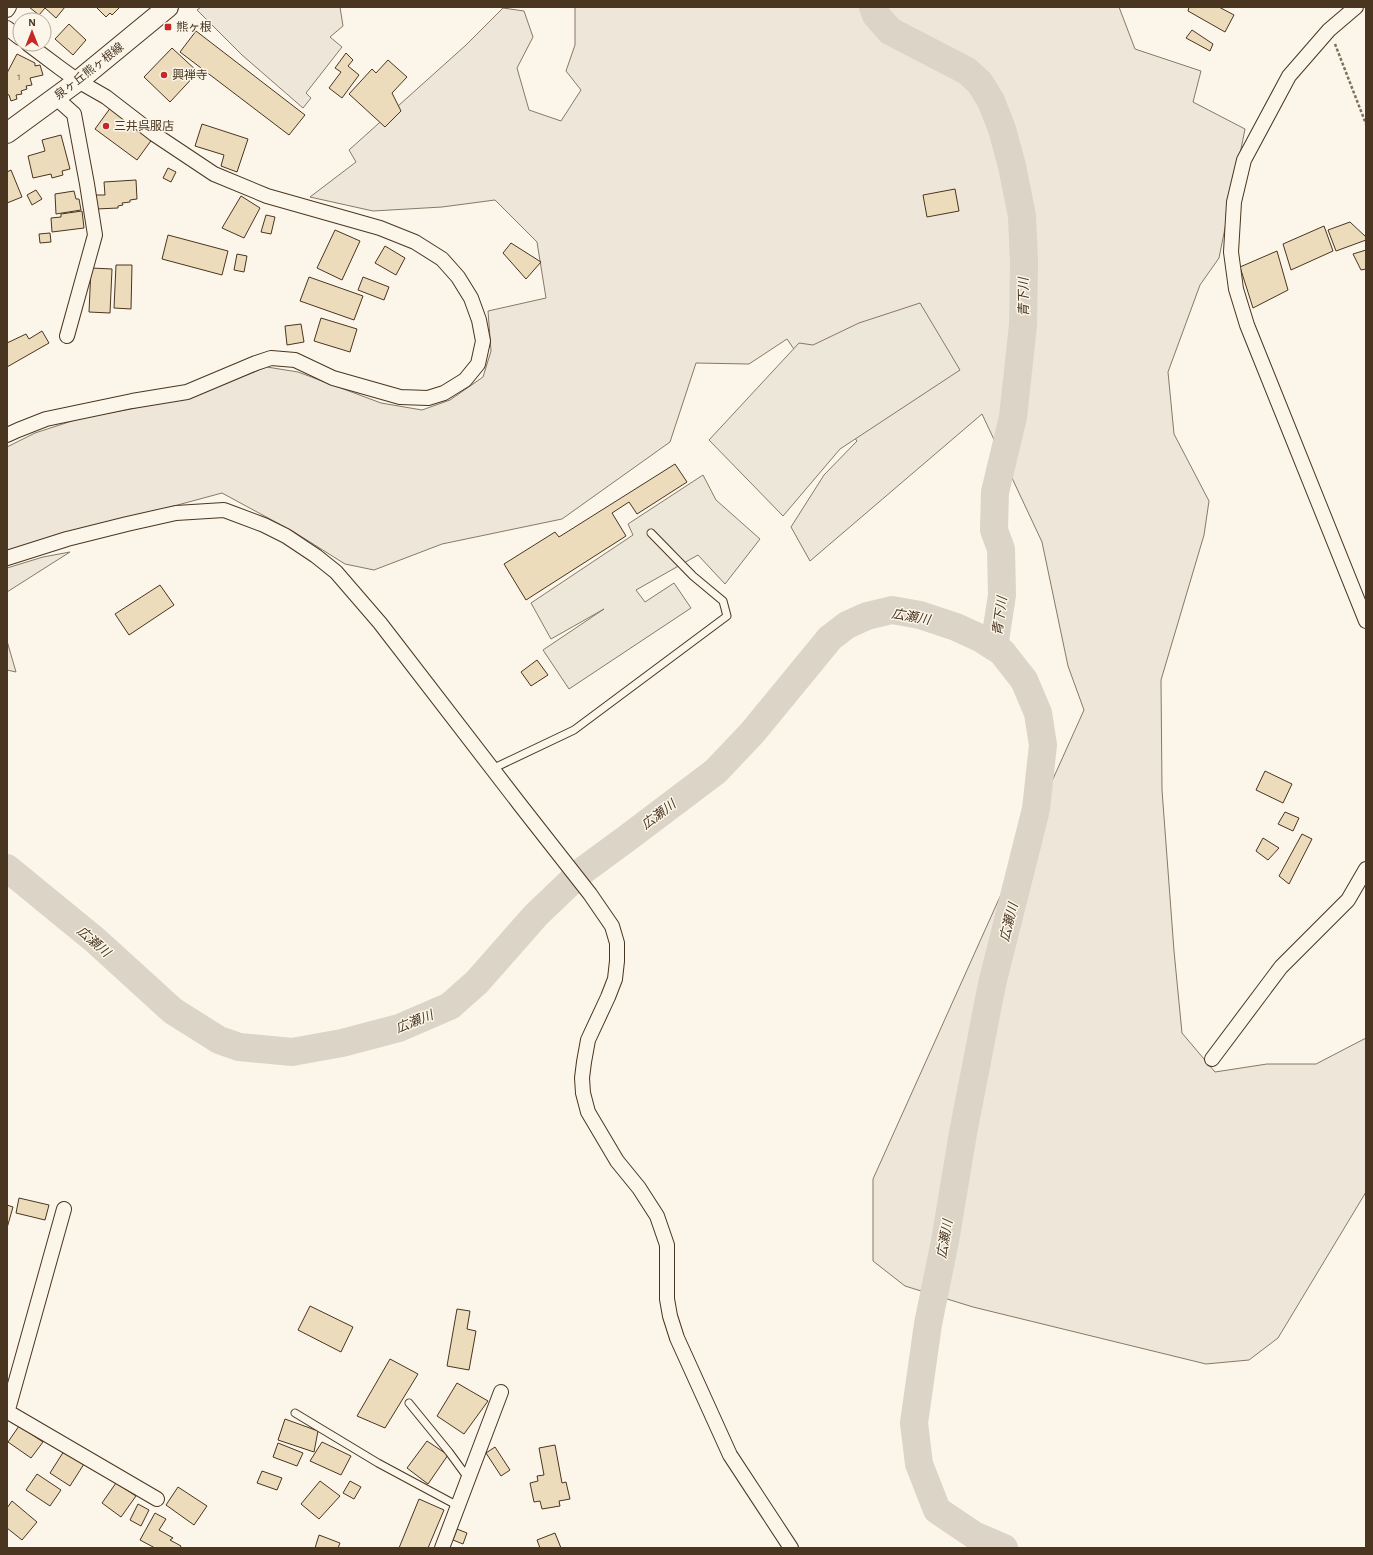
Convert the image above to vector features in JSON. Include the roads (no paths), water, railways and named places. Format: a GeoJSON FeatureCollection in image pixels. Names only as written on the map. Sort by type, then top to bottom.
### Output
{"type":"FeatureCollection","features":[{"type":"Feature","properties":{"kind":"main road","name":"泉ヶ丘熊ヶ根線"},"geometry":{"type":"LineString","coordinates":[[7,133],[78,81],[168,7]]}},
{"type":"Feature","properties":{"kind":"street"},"geometry":{"type":"LineString","coordinates":[[1356,7],[1329,30],[1289,76],[1244,160],[1234,202],[1231,252],[1236,289],[1248,325],[1366,621]]}},
{"type":"Feature","properties":{"kind":"street"},"geometry":{"type":"LineString","coordinates":[[7,435],[46,419],[132,401],[187,392],[242,368],[271,358],[295,360],[333,378],[400,397],[428,398],[444,393],[465,380],[478,364],[482,341],[479,320],[468,293],[458,277],[442,259],[416,242],[380,228],[267,196],[214,174],[154,134],[106,97],[78,81],[39,52]]}},
{"type":"Feature","properties":{"kind":"street"},"geometry":{"type":"LineString","coordinates":[[55,98],[74,114],[95,235],[68,336]]}},
{"type":"Feature","properties":{"kind":"street"},"geometry":{"type":"LineString","coordinates":[[7,558],[68,539],[176,513],[224,510],[264,525],[292,540],[316,556],[336,572],[380,623],[590,894],[612,926],[617,943],[618,961],[615,979],[588,1040],[582,1078],[583,1093],[588,1112],[617,1161],[639,1188],[657,1216],[667,1245],[667,1299],[670,1316],[677,1338],[730,1454],[791,1548]]}},
{"type":"Feature","properties":{"kind":"street"},"geometry":{"type":"LineString","coordinates":[[1212,1059],[1281,967],[1348,900],[1366,869]]}},
{"type":"Feature","properties":{"kind":"street"},"geometry":{"type":"LineString","coordinates":[[64,1209],[8,1412],[157,1499]]}},
{"type":"Feature","properties":{"kind":"street"},"geometry":{"type":"LineString","coordinates":[[442,1548],[501,1392]]}},
{"type":"Feature","properties":{"kind":"lane"},"geometry":{"type":"LineString","coordinates":[[492,769],[574,730],[727,616],[723,601],[693,576],[651,534]]}},
{"type":"Feature","properties":{"kind":"lane"},"geometry":{"type":"LineString","coordinates":[[409,1403],[468,1478]]}},
{"type":"Feature","properties":{"kind":"lane"},"geometry":{"type":"LineString","coordinates":[[295,1413],[378,1463],[458,1506]]}},
{"type":"Feature","properties":{"kind":"waterway","name":"青下川"},"geometry":{"type":"LineString","coordinates":[[873,7],[876,15],[890,31],[967,71],[980,83],[991,101],[1002,129],[1012,166],[1022,216],[1024,262],[1023,325],[1013,417],[995,492],[994,530],[1001,549],[1002,595],[994,647]]}},
{"type":"Feature","properties":{"kind":"waterway","name":"広瀬川"},"geometry":{"type":"LineString","coordinates":[[7,868],[95,940],[173,1011],[219,1040],[239,1047],[292,1052],[342,1043],[399,1028],[450,1006],[477,982],[536,915],[581,872],[716,771],[752,733],[830,638],[847,625],[867,616],[892,610],[920,615],[956,627],[980,638],[1002,652],[1024,680],[1038,713],[1043,745],[1036,809],[992,984],[963,1133],[945,1241],[928,1324],[914,1423],[919,1464],[937,1510],[974,1535],[1004,1548]]}},
{"type":"Feature","properties":{"kind":"place","name":"熊ヶ根"},"geometry":{"type":"Point","coordinates":[168,27]}},
{"type":"Feature","properties":{"kind":"place","name":"興禅寺"},"geometry":{"type":"Point","coordinates":[164,75]}},
{"type":"Feature","properties":{"kind":"place","name":"三井呉服店"},"geometry":{"type":"Point","coordinates":[106,126]}}]}
